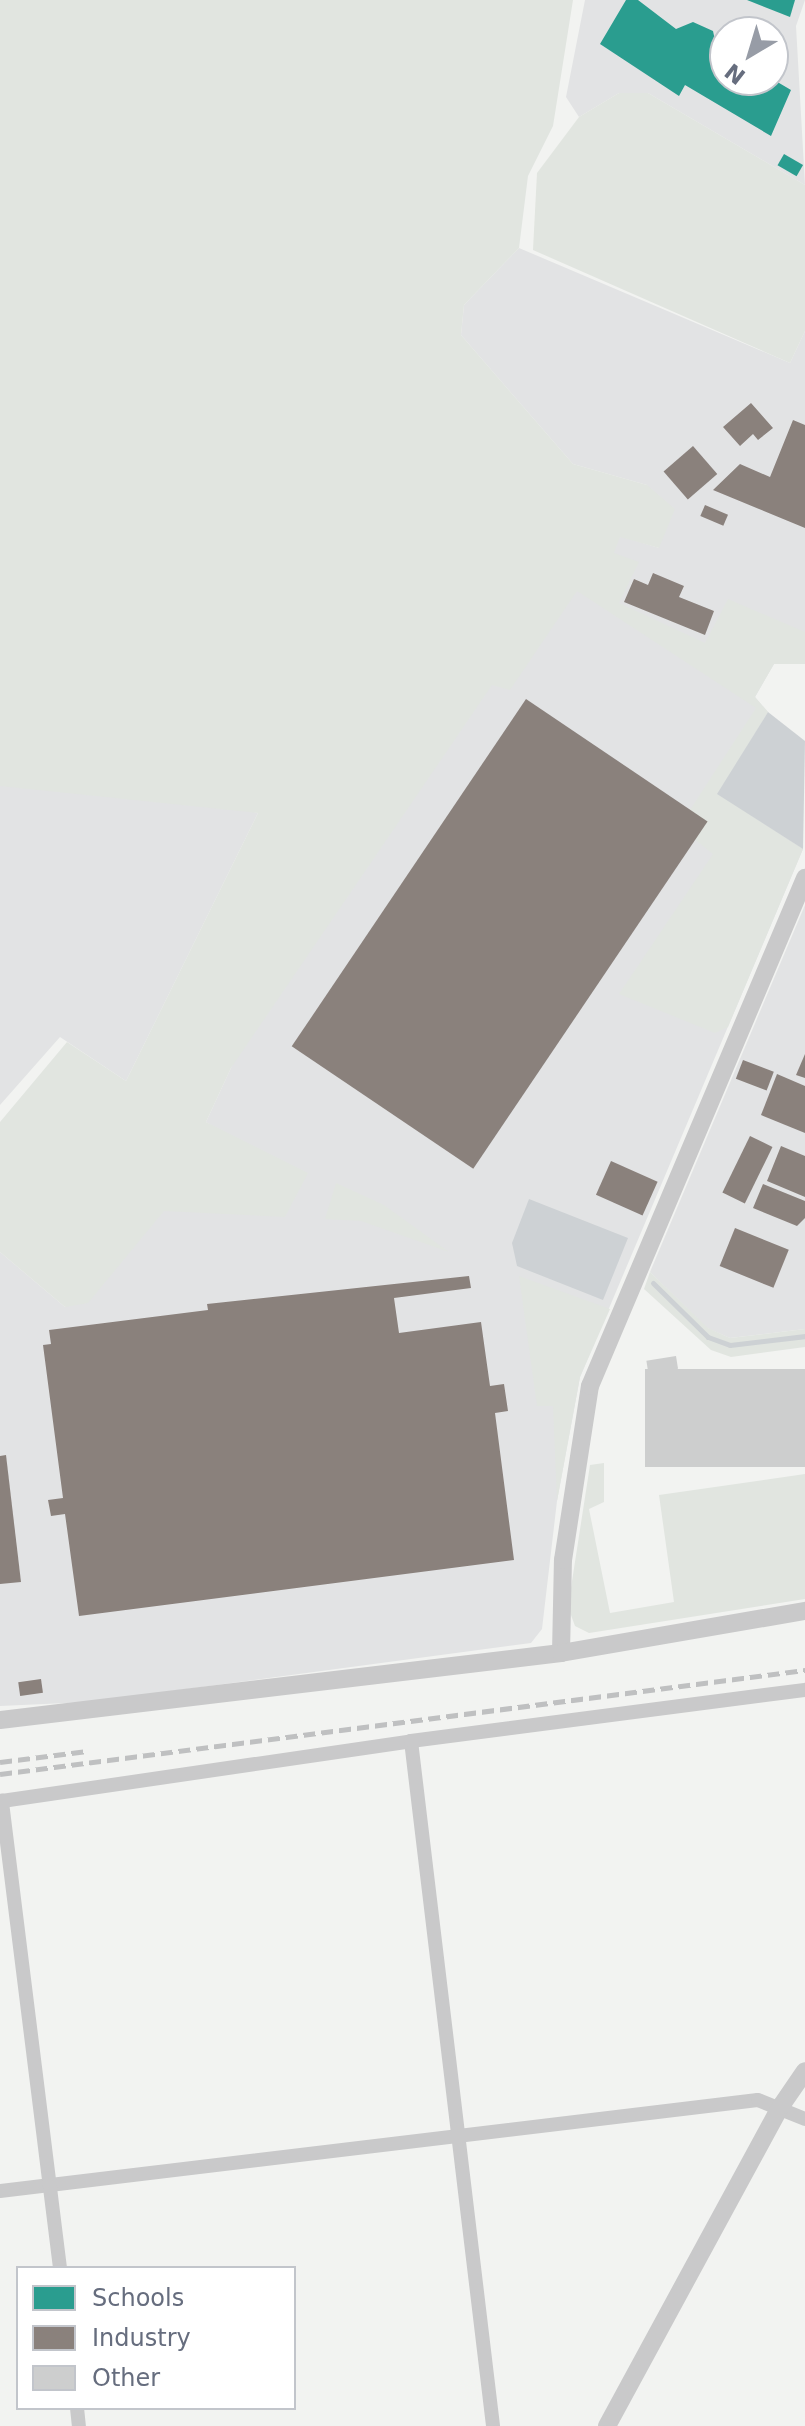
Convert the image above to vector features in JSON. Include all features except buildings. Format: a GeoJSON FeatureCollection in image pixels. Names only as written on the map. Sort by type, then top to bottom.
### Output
{"type":"FeatureCollection","features":[{"type":"Feature","properties":{"kind":"street"},"geometry":{"type":"LineString","coordinates":[[561,1653],[563,1560],[590,1386],[805,878]]}},
{"type":"Feature","properties":{"kind":"street"},"geometry":{"type":"LineString","coordinates":[[0,1720],[561,1653],[805,1611]]}},
{"type":"Feature","properties":{"kind":"street"},"geometry":{"type":"LineString","coordinates":[[60,2266],[2,1801],[411,1741],[805,1690]]}},
{"type":"Feature","properties":{"kind":"street"},"geometry":{"type":"LineString","coordinates":[[411,1741],[493,2426]]}},
{"type":"Feature","properties":{"kind":"street"},"geometry":{"type":"LineString","coordinates":[[607,2426],[781,2106],[805,2071]]}},
{"type":"Feature","properties":{"kind":"street"},"geometry":{"type":"LineString","coordinates":[[0,2191],[758,2100],[781,2106],[805,2119]]}},
{"type":"Feature","properties":{"kind":"shaded area"},"geometry":{"type":"Polygon","coordinates":[[[0,0],[573,0],[553,126],[528,176],[519,248],[464,305],[461,335],[573,464],[647,485],[675,509],[659,548],[620,537],[614,553],[639,562],[619,603],[705,643],[728,599],[805,632],[805,664],[774,664],[755,697],[768,712],[718,794],[803,849],[728,1027],[715,1033],[619,994],[713,854],[679,827],[756,708],[577,591],[510,690],[492,685],[231,1068],[206,1122],[308,1173],[285,1217],[164,1211],[88,1303],[65,1307],[0,1252],[0,1122],[67,1042],[126,1081],[258,813],[0,786],[0,0]]]}},
{"type":"Feature","properties":{"kind":"shaded area"},"geometry":{"type":"Polygon","coordinates":[[[585,0],[805,0],[796,26],[805,185],[648,93],[619,93],[579,117],[566,97],[585,0]]]}},
{"type":"Feature","properties":{"kind":"shaded area"},"geometry":{"type":"Polygon","coordinates":[[[619,93],[648,93],[805,185],[805,331],[790,363],[533,250],[537,173],[579,117],[619,93]]]}},
{"type":"Feature","properties":{"kind":"shaded area"},"geometry":{"type":"Polygon","coordinates":[[[519,248],[790,363],[805,331],[805,664],[774,664],[755,697],[768,712],[718,794],[803,849],[580,1377],[557,1501],[542,1629],[531,1643],[89,1702],[0,1706],[0,1252],[65,1307],[163,1211],[228,1136],[206,1122],[353,804],[597,529],[659,548],[647,485],[573,464],[461,335],[464,305],[519,248]]]}},
{"type":"Feature","properties":{"kind":"shaded area"},"geometry":{"type":"Polygon","coordinates":[[[768,712],[805,741],[803,849],[717,794],[768,712]]]}},
{"type":"Feature","properties":{"kind":"shaded area"},"geometry":{"type":"Polygon","coordinates":[[[0,752],[258,813],[126,1081],[60,1037],[0,1105],[0,752]]]}},
{"type":"Feature","properties":{"kind":"shaded area"},"geometry":{"type":"Polygon","coordinates":[[[805,905],[805,1329],[730,1338],[707,1328],[650,1272],[805,905]]]}},
{"type":"Feature","properties":{"kind":"shaded area"},"geometry":{"type":"Polygon","coordinates":[[[336,1183],[384,1205],[449,1252],[361,1221],[325,1219],[336,1183]]]}},
{"type":"Feature","properties":{"kind":"shaded area"},"geometry":{"type":"Polygon","coordinates":[[[529,1199],[628,1238],[603,1300],[517,1266],[512,1243],[529,1199]]]}},
{"type":"Feature","properties":{"kind":"shaded area"},"geometry":{"type":"Polygon","coordinates":[[[650,1272],[708,1328],[730,1338],[805,1329],[805,1347],[731,1357],[711,1350],[644,1289],[650,1272]]]}},
{"type":"Feature","properties":{"kind":"shaded area"},"geometry":{"type":"Polygon","coordinates":[[[519,1276],[610,1309],[580,1377],[557,1501],[553,1406],[537,1406],[519,1276]]]}},
{"type":"Feature","properties":{"kind":"shaded area"},"geometry":{"type":"Polygon","coordinates":[[[604,1463],[604,1502],[589,1509],[610,1613],[674,1602],[659,1495],[805,1474],[805,1599],[589,1633],[575,1626],[568,1607],[590,1465],[604,1463]]]}},
{"type":"Feature","properties":{"kind":"waterway"},"geometry":{"type":"LineString","coordinates":[[653,1283],[708,1337],[730,1345],[805,1336]]}},
{"type":"Feature","properties":{"kind":"railway"},"geometry":{"type":"LineString","coordinates":[[0,1774],[805,1670]]}},
{"type":"Feature","properties":{"kind":"railway"},"geometry":{"type":"LineString","coordinates":[[0,1762],[87,1751]]}}]}
